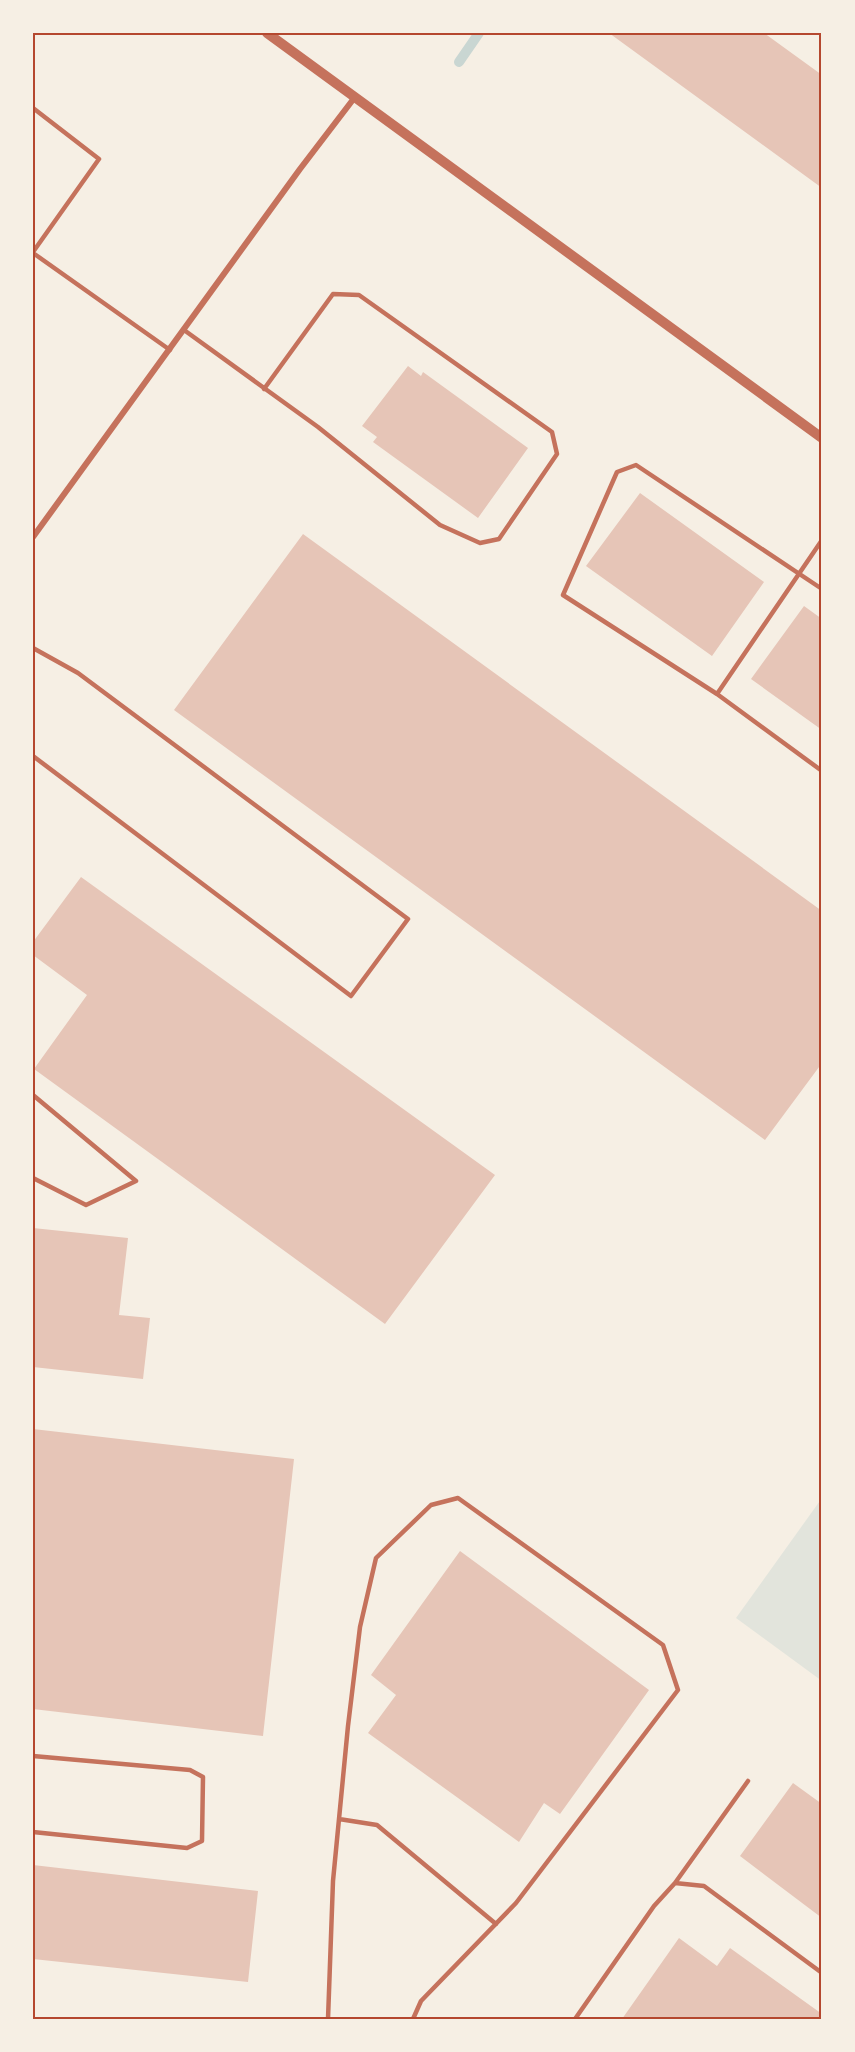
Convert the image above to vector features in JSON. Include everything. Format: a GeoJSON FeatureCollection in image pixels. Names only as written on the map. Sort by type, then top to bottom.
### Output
{"type":"FeatureCollection","features":[{"type":"Feature","properties":{"kind":"street"},"geometry":{"type":"LineString","coordinates":[[267,33],[822,438]]}},
{"type":"Feature","properties":{"kind":"street"},"geometry":{"type":"LineString","coordinates":[[33,537],[300,169],[355,98]]}},
{"type":"Feature","properties":{"kind":"lane"},"geometry":{"type":"LineString","coordinates":[[33,108],[99,159],[33,253],[170,350]]}},
{"type":"Feature","properties":{"kind":"lane"},"geometry":{"type":"LineString","coordinates":[[184,330],[264,389],[318,427],[440,525],[480,543],[499,539],[557,454],[552,432],[359,295],[333,294],[264,389]]}},
{"type":"Feature","properties":{"kind":"lane"},"geometry":{"type":"LineString","coordinates":[[822,589],[636,465],[617,472],[563,595],[717,694],[822,771]]}},
{"type":"Feature","properties":{"kind":"lane"},"geometry":{"type":"LineString","coordinates":[[717,694],[822,540]]}},
{"type":"Feature","properties":{"kind":"lane"},"geometry":{"type":"LineString","coordinates":[[33,648],[78,673],[408,919],[351,996],[33,756]]}},
{"type":"Feature","properties":{"kind":"lane"},"geometry":{"type":"LineString","coordinates":[[33,1095],[136,1181],[86,1205],[33,1178]]}},
{"type":"Feature","properties":{"kind":"lane"},"geometry":{"type":"LineString","coordinates":[[328,2019],[333,1881],[339,1819],[360,1627],[376,1558],[431,1505],[458,1498],[663,1645],[678,1690],[516,1903],[421,2001],[413,2019]]}},
{"type":"Feature","properties":{"kind":"lane"},"geometry":{"type":"LineString","coordinates":[[33,1756],[190,1770],[203,1777],[202,1841],[187,1848],[33,1832]]}},
{"type":"Feature","properties":{"kind":"lane"},"geometry":{"type":"LineString","coordinates":[[575,2019],[654,1906],[675,1883],[748,1781]]}},
{"type":"Feature","properties":{"kind":"lane"},"geometry":{"type":"LineString","coordinates":[[339,1819],[377,1825],[496,1924]]}},
{"type":"Feature","properties":{"kind":"lane"},"geometry":{"type":"LineString","coordinates":[[675,1883],[704,1886],[822,1973]]}},
{"type":"Feature","properties":{"kind":"shaded area"},"geometry":{"type":"Polygon","coordinates":[[[822,1498],[822,1681],[736,1618],[822,1498]]]}},
{"type":"Feature","properties":{"kind":"building"},"geometry":{"type":"Polygon","coordinates":[[[609,33],[764,33],[822,75],[822,188],[609,33]]]}},
{"type":"Feature","properties":{"kind":"building"},"geometry":{"type":"Polygon","coordinates":[[[408,366],[421,376],[423,372],[528,448],[478,518],[373,442],[377,437],[362,426],[408,366]]]}},
{"type":"Feature","properties":{"kind":"building"},"geometry":{"type":"Polygon","coordinates":[[[640,493],[764,582],[712,656],[586,566],[640,493]]]}},
{"type":"Feature","properties":{"kind":"building"},"geometry":{"type":"Polygon","coordinates":[[[303,534],[822,911],[822,1063],[765,1140],[174,710],[303,534]]]}},
{"type":"Feature","properties":{"kind":"building"},"geometry":{"type":"Polygon","coordinates":[[[804,606],[822,619],[822,730],[751,679],[804,606]]]}},
{"type":"Feature","properties":{"kind":"building"},"geometry":{"type":"Polygon","coordinates":[[[81,877],[495,1175],[385,1324],[34,1069],[87,995],[33,955],[33,942],[81,877]]]}},
{"type":"Feature","properties":{"kind":"building"},"geometry":{"type":"Polygon","coordinates":[[[33,1228],[128,1238],[119,1315],[150,1318],[143,1379],[33,1367],[33,1228]]]}},
{"type":"Feature","properties":{"kind":"building"},"geometry":{"type":"Polygon","coordinates":[[[33,1429],[294,1459],[263,1736],[33,1709],[33,1429]]]}},
{"type":"Feature","properties":{"kind":"building"},"geometry":{"type":"Polygon","coordinates":[[[460,1551],[649,1690],[560,1814],[544,1803],[519,1842],[368,1733],[396,1695],[371,1675],[460,1551]]]}},
{"type":"Feature","properties":{"kind":"building"},"geometry":{"type":"Polygon","coordinates":[[[793,1783],[822,1804],[822,1918],[740,1856],[793,1783]]]}},
{"type":"Feature","properties":{"kind":"building"},"geometry":{"type":"Polygon","coordinates":[[[33,1865],[258,1891],[248,1982],[33,1959],[33,1865]]]}},
{"type":"Feature","properties":{"kind":"building"},"geometry":{"type":"Polygon","coordinates":[[[679,1938],[717,1966],[730,1948],[822,2014],[822,2019],[622,2019],[679,1938]]]}},
{"type":"Feature","properties":{"kind":"waterway"},"geometry":{"type":"LineString","coordinates":[[459,62],[479,33]]}}]}
